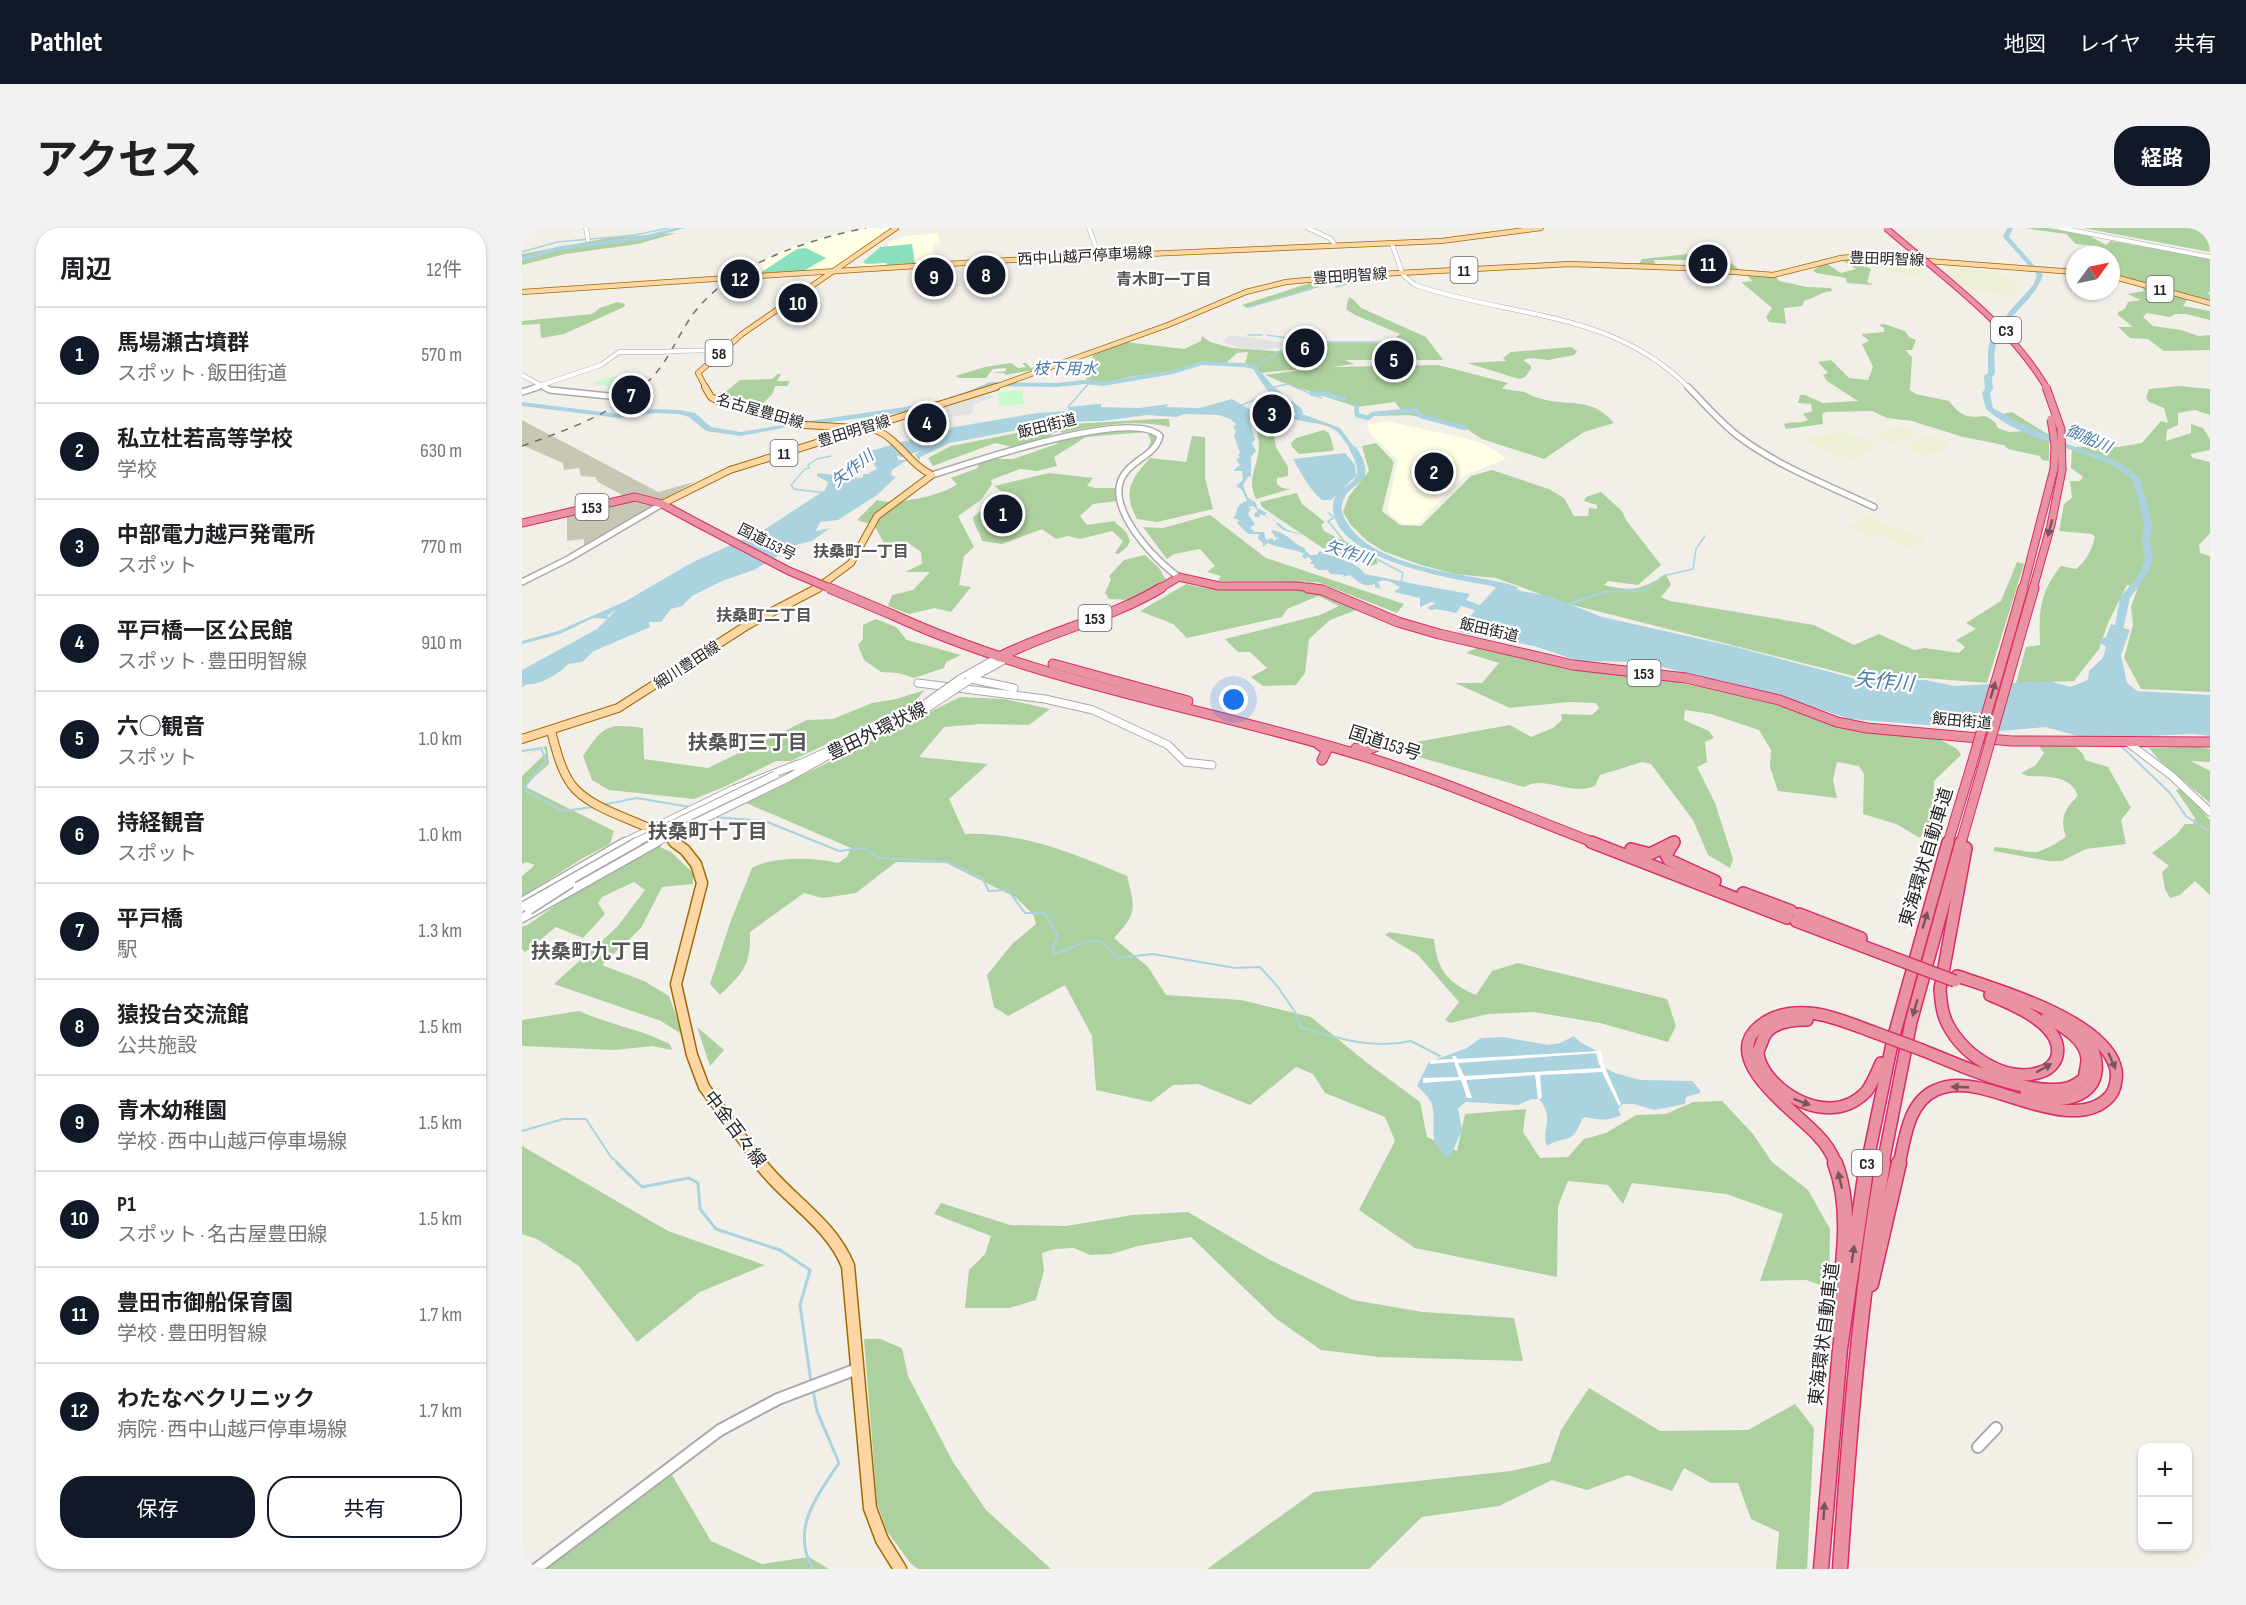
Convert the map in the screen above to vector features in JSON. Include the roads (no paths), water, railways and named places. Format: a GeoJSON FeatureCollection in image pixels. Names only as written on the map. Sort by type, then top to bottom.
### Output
{"type":"FeatureCollection","features":[{"type":"Feature","properties":{"kind":"highway","name":"東海環状自動車道"},"geometry":{"type":"LineString","coordinates":[[1840,1569],[1849,1433],[1865,1275],[1889,1124],[1912,1015],[1974,795],[1976,768],[2011,630],[2058,470],[2049,412],[2034,376],[2018,351],[1989,319],[1881,228]]}},
{"type":"Feature","properties":{"kind":"highway","name":"東海環状自動車道"},"geometry":{"type":"LineString","coordinates":[[1821,1569],[1831,1427],[1847,1291],[1867,1162],[1890,1052],[1916,951],[2021,633],[2052,525],[2062,438],[2057,413],[2044,382],[2028,355],[1993,318],[1886,228]]}},
{"type":"Feature","properties":{"kind":"highway","name":"153"},"geometry":{"type":"LineString","coordinates":[[522,523],[628,498],[643,498],[662,504]]}},
{"type":"Feature","properties":{"kind":"highway","name":"国道153号"},"geometry":{"type":"LineString","coordinates":[[662,504],[789,571],[934,634],[1366,757],[1793,916]]}},
{"type":"Feature","properties":{"kind":"highway","name":"153"},"geometry":{"type":"LineString","coordinates":[[1007,656],[1132,607],[1181,578]]}},
{"type":"Feature","properties":{"kind":"highway","name":"飯田街道"},"geometry":{"type":"LineString","coordinates":[[1181,578],[1219,586],[1297,586],[1322,590],[1398,622],[1439,634],[1574,665],[1686,678],[1779,700],[1837,722],[1867,728],[2012,741],[2210,742]]}},
{"type":"Feature","properties":{"kind":"highway","name":"国道153号"},"geometry":{"type":"LineString","coordinates":[[1007,656],[1155,691],[1336,744],[1427,774],[1736,890]]}},
{"type":"Feature","properties":{"kind":"highway"},"geometry":{"type":"LineString","coordinates":[[1288,735],[1323,746],[1327,752],[1322,760],[1339,752],[1366,757]]}},
{"type":"Feature","properties":{"kind":"highway","name":"153"},"geometry":{"type":"LineString","coordinates":[[1336,744],[1366,751],[1377,746]]}},
{"type":"Feature","properties":{"kind":"highway"},"geometry":{"type":"LineString","coordinates":[[1956,978],[2023,1010],[2046,1028],[2057,1048],[2057,1055],[2051,1066],[2040,1072],[2023,1074],[1993,1066],[1975,1056],[1959,1043],[1948,1028],[1941,1012],[1940,989],[1974,795]]}},
{"type":"Feature","properties":{"kind":"highway","name":"153"},"geometry":{"type":"LineString","coordinates":[[1568,828],[1644,854],[1655,852],[1674,842],[1666,855],[1672,863],[1736,890]]}},
{"type":"Feature","properties":{"kind":"highway"},"geometry":{"type":"LineString","coordinates":[[1736,890],[1793,916],[2053,1012],[2083,1029],[2105,1048],[2117,1072],[2112,1094],[2100,1104],[2074,1111],[2040,1106],[1966,1086],[1939,1088],[1920,1101],[1907,1129],[1878,1249],[1849,1433]]}},
{"type":"Feature","properties":{"kind":"highway"},"geometry":{"type":"LineString","coordinates":[[1875,1036],[1828,1023],[1797,1020],[1780,1024],[1768,1031],[1760,1043],[1759,1056],[1763,1071],[1774,1085],[1787,1096],[1805,1104],[1838,1107],[1863,1096],[1877,1075],[1909,967],[1916,951]]}},
{"type":"Feature","properties":{"kind":"highway"},"geometry":{"type":"LineString","coordinates":[[1921,1053],[2028,1088],[2058,1090],[2073,1086],[2083,1079],[2087,1068],[2086,1055],[2072,1034],[2048,1017],[1976,989]]}},
{"type":"Feature","properties":{"kind":"highway"},"geometry":{"type":"LineString","coordinates":[[1831,1427],[1844,1209],[1841,1181],[1831,1153],[1818,1135],[1769,1092],[1757,1076],[1750,1061],[1749,1047],[1754,1034],[1763,1024],[1776,1016],[1792,1013],[1830,1017],[2029,1095],[2052,1098],[2072,1097],[2091,1086],[2097,1074],[2097,1060],[2087,1038],[2071,1023],[2053,1012]]}},
{"type":"Feature","properties":{"kind":"main road","name":"名古屋豊田線"},"geometry":{"type":"LineString","coordinates":[[867,427],[805,425],[715,400],[706,392],[698,373],[723,350],[896,228]]}},
{"type":"Feature","properties":{"kind":"main road","name":"西中山越戸停車場線"},"geometry":{"type":"LineString","coordinates":[[522,292],[996,261],[1392,244],[1451,240],[1541,228]]}},
{"type":"Feature","properties":{"kind":"main road","name":"豊田明智線"},"geometry":{"type":"LineString","coordinates":[[662,504],[723,473],[995,387],[1168,325],[1254,289],[1306,279],[1570,264],[1773,275],[1841,258],[1862,256],[2066,271]]}},
{"type":"Feature","properties":{"kind":"main road","name":"11"},"geometry":{"type":"LineString","coordinates":[[2120,278],[2178,296],[2210,303]]}},
{"type":"Feature","properties":{"kind":"main road"},"geometry":{"type":"LineString","coordinates":[[867,427],[882,431],[923,470],[932,475]]}},
{"type":"Feature","properties":{"kind":"main road","name":"細川豊田線"},"geometry":{"type":"LineString","coordinates":[[522,739],[618,708],[749,624],[827,583],[857,556],[877,516],[932,475]]}},
{"type":"Feature","properties":{"kind":"main road","name":"中金百々線"},"geometry":{"type":"LineString","coordinates":[[551,731],[566,775],[577,791],[667,837],[693,859],[701,872],[702,883],[678,969],[676,984],[692,1055],[704,1087],[764,1168],[841,1248],[848,1266],[870,1508],[879,1535],[890,1557],[900,1569]]}},
{"type":"Feature","properties":{"kind":"street"},"geometry":{"type":"LineString","coordinates":[[586,228],[588,238]]}},
{"type":"Feature","properties":{"kind":"street"},"geometry":{"type":"LineString","coordinates":[[1089,228],[1099,256]]}},
{"type":"Feature","properties":{"kind":"street"},"geometry":{"type":"LineString","coordinates":[[1308,228],[1331,239],[1335,245]]}},
{"type":"Feature","properties":{"kind":"street"},"geometry":{"type":"LineString","coordinates":[[2060,228],[2210,256]]}},
{"type":"Feature","properties":{"kind":"street"},"geometry":{"type":"LineString","coordinates":[[2070,228],[2210,256]]}},
{"type":"Feature","properties":{"kind":"street"},"geometry":{"type":"LineString","coordinates":[[1392,244],[1402,273],[1410,282],[1421,287],[1582,326],[1645,351],[1662,363],[1719,419],[1750,444],[1790,468],[1874,507]]}},
{"type":"Feature","properties":{"kind":"street"},"geometry":{"type":"LineString","coordinates":[[522,392],[601,364],[619,352],[723,350]]}},
{"type":"Feature","properties":{"kind":"street"},"geometry":{"type":"LineString","coordinates":[[522,375],[550,390],[609,396]]}},
{"type":"Feature","properties":{"kind":"street","name":"飯田街道"},"geometry":{"type":"LineString","coordinates":[[932,475],[1074,433],[1142,428],[1154,430],[1160,436],[1158,444],[1123,475],[1119,490],[1121,502],[1128,520],[1158,562],[1181,578]]}},
{"type":"Feature","properties":{"kind":"street"},"geometry":{"type":"LineString","coordinates":[[522,582],[568,559],[662,504]]}},
{"type":"Feature","properties":{"kind":"street","name":"豊田外環状線"},"geometry":{"type":"LineString","coordinates":[[524,912],[584,875],[634,848],[776,777],[836,751],[925,707],[1007,656]]}},
{"type":"Feature","properties":{"kind":"street","name":"豊田外環状線"},"geometry":{"type":"LineString","coordinates":[[966,680],[1007,656]]}},
{"type":"Feature","properties":{"kind":"street"},"geometry":{"type":"LineString","coordinates":[[966,680],[1014,688],[1012,694]]}},
{"type":"Feature","properties":{"kind":"street"},"geometry":{"type":"LineString","coordinates":[[918,682],[1012,694],[1093,710],[1168,745],[1185,762],[1212,765]]}},
{"type":"Feature","properties":{"kind":"street","name":"豊田外環状線"},"geometry":{"type":"LineString","coordinates":[[776,777],[798,764],[925,707]]}},
{"type":"Feature","properties":{"kind":"street"},"geometry":{"type":"LineString","coordinates":[[2125,742],[2172,776],[2210,813]]}},
{"type":"Feature","properties":{"kind":"street"},"geometry":{"type":"LineString","coordinates":[[524,912],[667,837],[788,778],[836,751]]}},
{"type":"Feature","properties":{"kind":"street"},"geometry":{"type":"LineString","coordinates":[[522,902],[578,867],[651,828],[767,774],[798,764]]}},
{"type":"Feature","properties":{"kind":"street"},"geometry":{"type":"LineString","coordinates":[[536,1569],[720,1430],[778,1398],[856,1369]]}},
{"type":"Feature","properties":{"kind":"street"},"geometry":{"type":"LineString","coordinates":[[1978,1447],[1996,1428]]}},
{"type":"Feature","properties":{"kind":"water"},"geometry":{"type":"Polygon","coordinates":[[[1232,399],[1249,409],[1267,411],[1265,416],[1249,420],[1255,440],[1252,443],[1256,451],[1251,457],[1251,476],[1243,485],[1248,498],[1256,503],[1257,508],[1267,513],[1266,517],[1260,514],[1260,517],[1255,517],[1254,514],[1258,511],[1253,506],[1248,507],[1251,509],[1248,514],[1255,524],[1250,528],[1255,532],[1264,532],[1266,540],[1273,538],[1273,541],[1279,538],[1275,537],[1271,530],[1277,531],[1305,548],[1310,555],[1317,555],[1320,551],[1356,566],[1365,574],[1470,594],[1466,600],[1480,605],[1500,583],[1521,591],[1549,596],[1602,617],[1736,647],[1864,681],[1925,680],[1955,686],[2049,681],[2070,687],[2088,680],[2089,671],[2103,658],[2106,647],[2098,641],[2106,637],[2111,624],[2130,630],[2121,655],[2127,683],[2137,691],[2210,695],[2210,736],[2192,734],[2088,739],[2046,727],[2002,731],[1850,719],[1786,698],[1642,662],[1579,661],[1534,646],[1459,632],[1475,610],[1461,606],[1456,613],[1431,610],[1427,608],[1436,603],[1431,602],[1420,607],[1420,598],[1394,592],[1400,587],[1389,582],[1378,582],[1381,589],[1375,587],[1375,584],[1361,584],[1350,575],[1343,577],[1344,575],[1331,574],[1327,570],[1318,570],[1314,564],[1309,564],[1312,561],[1309,557],[1304,559],[1302,555],[1305,554],[1268,543],[1263,547],[1263,543],[1258,539],[1259,534],[1248,534],[1237,523],[1239,520],[1233,518],[1238,506],[1247,501],[1242,490],[1236,486],[1243,480],[1242,471],[1233,471],[1240,465],[1236,459],[1241,457],[1238,456],[1240,453],[1234,436],[1236,432],[1233,427],[1236,424],[1219,415],[1185,414],[1176,417],[1147,415],[1102,421],[1059,422],[950,443],[920,457],[920,461],[915,455],[920,451],[901,457],[897,455],[898,460],[907,460],[892,470],[891,475],[896,477],[877,495],[838,520],[820,522],[816,531],[830,528],[812,541],[796,545],[754,570],[722,581],[692,596],[682,606],[671,609],[661,622],[649,622],[650,627],[594,651],[582,662],[568,664],[550,678],[522,687],[522,670],[597,629],[607,619],[593,618],[560,634],[522,644],[522,641],[558,631],[626,601],[691,563],[764,530],[825,490],[828,482],[817,476],[817,473],[862,478],[864,474],[877,469],[872,462],[875,460],[874,457],[867,457],[867,452],[905,441],[911,442],[908,440],[940,433],[951,429],[949,428],[1037,413],[1068,411],[1069,407],[1101,404],[1101,407],[1139,408],[1169,404],[1166,407],[1200,408],[1232,399]]]}},
{"type":"Feature","properties":{"kind":"water"},"geometry":{"type":"Polygon","coordinates":[[[1305,415],[1340,428],[1364,460],[1358,461],[1335,430],[1290,417],[1305,415]]]}},
{"type":"Feature","properties":{"kind":"water"},"geometry":{"type":"Polygon","coordinates":[[[1345,453],[1355,465],[1356,476],[1331,500],[1322,500],[1317,496],[1293,459],[1345,453]]]}},
{"type":"Feature","properties":{"kind":"water"},"geometry":{"type":"Polygon","coordinates":[[[1278,522],[1288,530],[1302,535],[1283,530],[1276,524],[1278,522]]]}},
{"type":"Feature","properties":{"kind":"water"},"geometry":{"type":"Polygon","coordinates":[[[1574,1036],[1595,1050],[1599,1065],[1615,1073],[1640,1080],[1692,1081],[1700,1093],[1686,1097],[1685,1104],[1654,1110],[1634,1104],[1623,1104],[1618,1109],[1621,1115],[1617,1117],[1594,1119],[1585,1117],[1571,1137],[1547,1146],[1545,1140],[1546,1112],[1539,1099],[1531,1099],[1518,1105],[1466,1102],[1458,1108],[1462,1130],[1451,1155],[1448,1157],[1440,1151],[1434,1138],[1433,1107],[1426,1094],[1417,1086],[1429,1062],[1467,1048],[1481,1038],[1503,1037],[1549,1045],[1560,1043],[1574,1036]]]}},
{"type":"Feature","properties":{"kind":"waterway"},"geometry":{"type":"LineString","coordinates":[[522,252],[557,242],[635,235],[669,228]]}},
{"type":"Feature","properties":{"kind":"waterway","name":"枝下用水"},"geometry":{"type":"LineString","coordinates":[[522,259],[560,248],[643,238],[682,228]]}},
{"type":"Feature","properties":{"kind":"waterway","name":"御船川"},"geometry":{"type":"LineString","coordinates":[[2010,228],[2006,237],[2040,275],[2037,284],[2011,314],[1995,338],[1991,349],[1989,389],[1986,393],[1990,409],[2011,422],[2061,445],[2113,463],[2136,478],[2148,521],[2146,542],[2149,558],[2144,573],[2125,598],[2117,641]]}},
{"type":"Feature","properties":{"kind":"waterway"},"geometry":{"type":"LineString","coordinates":[[1406,275],[1421,274]]}},
{"type":"Feature","properties":{"kind":"waterway"},"geometry":{"type":"LineString","coordinates":[[1336,287],[1368,278]]}},
{"type":"Feature","properties":{"kind":"waterway"},"geometry":{"type":"LineString","coordinates":[[1249,307],[1311,289]]}},
{"type":"Feature","properties":{"kind":"waterway"},"geometry":{"type":"LineString","coordinates":[[1248,335],[1262,335]]}},
{"type":"Feature","properties":{"kind":"waterway"},"geometry":{"type":"LineString","coordinates":[[1250,366],[1259,364],[1287,347],[1287,338],[1267,335]]}},
{"type":"Feature","properties":{"kind":"waterway"},"geometry":{"type":"LineString","coordinates":[[1293,342],[1396,342]]}},
{"type":"Feature","properties":{"kind":"waterway","name":"枝下用水"},"geometry":{"type":"LineString","coordinates":[[956,398],[990,384],[1057,385],[1085,382],[1103,384],[1173,372],[1202,363],[1243,365],[1255,368],[1270,388],[1299,411],[1300,417]]}},
{"type":"Feature","properties":{"kind":"waterway","name":"枝下用水"},"geometry":{"type":"LineString","coordinates":[[1070,408],[1068,407],[1091,381],[1092,378],[1086,375],[1098,369]]}},
{"type":"Feature","properties":{"kind":"waterway"},"geometry":{"type":"LineString","coordinates":[[1270,388],[1288,384],[1321,398]]}},
{"type":"Feature","properties":{"kind":"waterway"},"geometry":{"type":"LineString","coordinates":[[1312,394],[1326,394],[1344,399]]}},
{"type":"Feature","properties":{"kind":"waterway"},"geometry":{"type":"LineString","coordinates":[[1242,405],[1264,396]]}},
{"type":"Feature","properties":{"kind":"waterway","name":"枝下用水"},"geometry":{"type":"LineString","coordinates":[[809,423],[905,410],[936,403]]}},
{"type":"Feature","properties":{"kind":"waterway","name":"枝下用水"},"geometry":{"type":"LineString","coordinates":[[522,404],[619,416],[655,411],[679,412],[692,415],[709,429],[741,434],[794,425]]}},
{"type":"Feature","properties":{"kind":"waterway"},"geometry":{"type":"LineString","coordinates":[[1356,404],[1357,415],[1368,418],[1373,414],[1416,410],[1421,416],[1465,428]]}},
{"type":"Feature","properties":{"kind":"waterway","name":"矢作川"},"geometry":{"type":"LineString","coordinates":[[1353,449],[1360,461],[1361,475],[1341,497],[1337,506],[1340,520],[1349,533],[1362,544],[1396,561],[1445,575],[1514,589]]}},
{"type":"Feature","properties":{"kind":"waterway"},"geometry":{"type":"LineString","coordinates":[[825,493],[794,489],[791,485],[805,469],[809,468],[808,465],[817,459],[831,456]]}},
{"type":"Feature","properties":{"kind":"waterway"},"geometry":{"type":"LineString","coordinates":[[1329,513],[1334,518],[1328,521],[1345,542],[1403,573],[1401,583]]}},
{"type":"Feature","properties":{"kind":"waterway"},"geometry":{"type":"LineString","coordinates":[[1647,589],[1663,576],[1693,569],[1696,549],[1705,536]]}},
{"type":"Feature","properties":{"kind":"waterway"},"geometry":{"type":"LineString","coordinates":[[1566,605],[1604,592],[1649,588]]}},
{"type":"Feature","properties":{"kind":"waterway"},"geometry":{"type":"LineString","coordinates":[[2120,745],[2170,793],[2186,816],[2210,832]]}},
{"type":"Feature","properties":{"kind":"waterway"},"geometry":{"type":"LineString","coordinates":[[522,751],[541,748],[546,761],[526,785],[526,791],[563,811],[593,807]]}},
{"type":"Feature","properties":{"kind":"waterway"},"geometry":{"type":"LineString","coordinates":[[602,805],[637,798],[690,807]]}},
{"type":"Feature","properties":{"kind":"waterway"},"geometry":{"type":"LineString","coordinates":[[715,817],[765,821],[839,851],[863,848],[879,858],[947,862],[982,878],[989,891],[1008,890],[1025,913],[1045,913],[1058,937],[1052,949],[1054,954],[1086,942],[1099,941],[1109,947],[1117,958],[1153,954],[1235,968],[1260,967],[1278,987],[1295,1012],[1300,1027],[1342,1039],[1369,1043],[1411,1041],[1440,1056]]}},
{"type":"Feature","properties":{"kind":"waterway"},"geometry":{"type":"LineString","coordinates":[[522,1131],[563,1119],[586,1119],[611,1157],[619,1164]]}},
{"type":"Feature","properties":{"kind":"waterway"},"geometry":{"type":"LineString","coordinates":[[617,1163],[642,1187],[689,1178],[698,1183],[700,1209],[716,1229],[780,1250],[810,1270],[800,1305],[811,1382]]}},
{"type":"Feature","properties":{"kind":"waterway"},"geometry":{"type":"LineString","coordinates":[[813,1390],[817,1411],[839,1463],[815,1500],[805,1527],[804,1540],[813,1569]]}},
{"type":"Feature","properties":{"kind":"railway"},"geometry":{"type":"LineString","coordinates":[[522,446],[602,414],[631,396],[659,369],[693,314],[727,281],[749,268],[796,247],[866,228]]}},
{"type":"Feature","properties":{"kind":"place","name":"豊田市御船保育園"},"geometry":{"type":"Point","coordinates":[1708,264]}},
{"type":"Feature","properties":{"kind":"place","name":"猿投台交流館"},"geometry":{"type":"Point","coordinates":[986,275]}},
{"type":"Feature","properties":{"kind":"place","name":"青木幼稚園"},"geometry":{"type":"Point","coordinates":[934,277]}},
{"type":"Feature","properties":{"kind":"place","name":"わたなべクリニック"},"geometry":{"type":"Point","coordinates":[740,279]}},
{"type":"Feature","properties":{"kind":"place","name":"P1"},"geometry":{"type":"Point","coordinates":[798,303]}},
{"type":"Feature","properties":{"kind":"place","name":"持経観音"},"geometry":{"type":"Point","coordinates":[1305,348]}},
{"type":"Feature","properties":{"kind":"place","name":"六◯観音"},"geometry":{"type":"Point","coordinates":[1394,360]}},
{"type":"Feature","properties":{"kind":"place","name":"平戸橋"},"geometry":{"type":"Point","coordinates":[631,395]}},
{"type":"Feature","properties":{"kind":"place","name":"中部電力越戸発電所"},"geometry":{"type":"Point","coordinates":[1272,414]}},
{"type":"Feature","properties":{"kind":"place","name":"平戸橋一区公民館"},"geometry":{"type":"Point","coordinates":[927,423]}},
{"type":"Feature","properties":{"kind":"place","name":"私立杜若高等学校"},"geometry":{"type":"Point","coordinates":[1434,472]}},
{"type":"Feature","properties":{"kind":"place","name":"馬場瀬古墳群"},"geometry":{"type":"Point","coordinates":[1003,514]}},
{"type":"Feature","properties":{"kind":"district","name":"青木町一丁目"},"geometry":{"type":"Point","coordinates":[1164,279]}},
{"type":"Feature","properties":{"kind":"district","name":"扶桑町一丁目"},"geometry":{"type":"Point","coordinates":[861,551]}},
{"type":"Feature","properties":{"kind":"district","name":"扶桑町二丁目"},"geometry":{"type":"Point","coordinates":[764,615]}},
{"type":"Feature","properties":{"kind":"district","name":"扶桑町三丁目"},"geometry":{"type":"Point","coordinates":[748,742]}},
{"type":"Feature","properties":{"kind":"district","name":"扶桑町十丁目"},"geometry":{"type":"Point","coordinates":[708,831]}},
{"type":"Feature","properties":{"kind":"district","name":"扶桑町九丁目"},"geometry":{"type":"Point","coordinates":[591,951]}}]}
